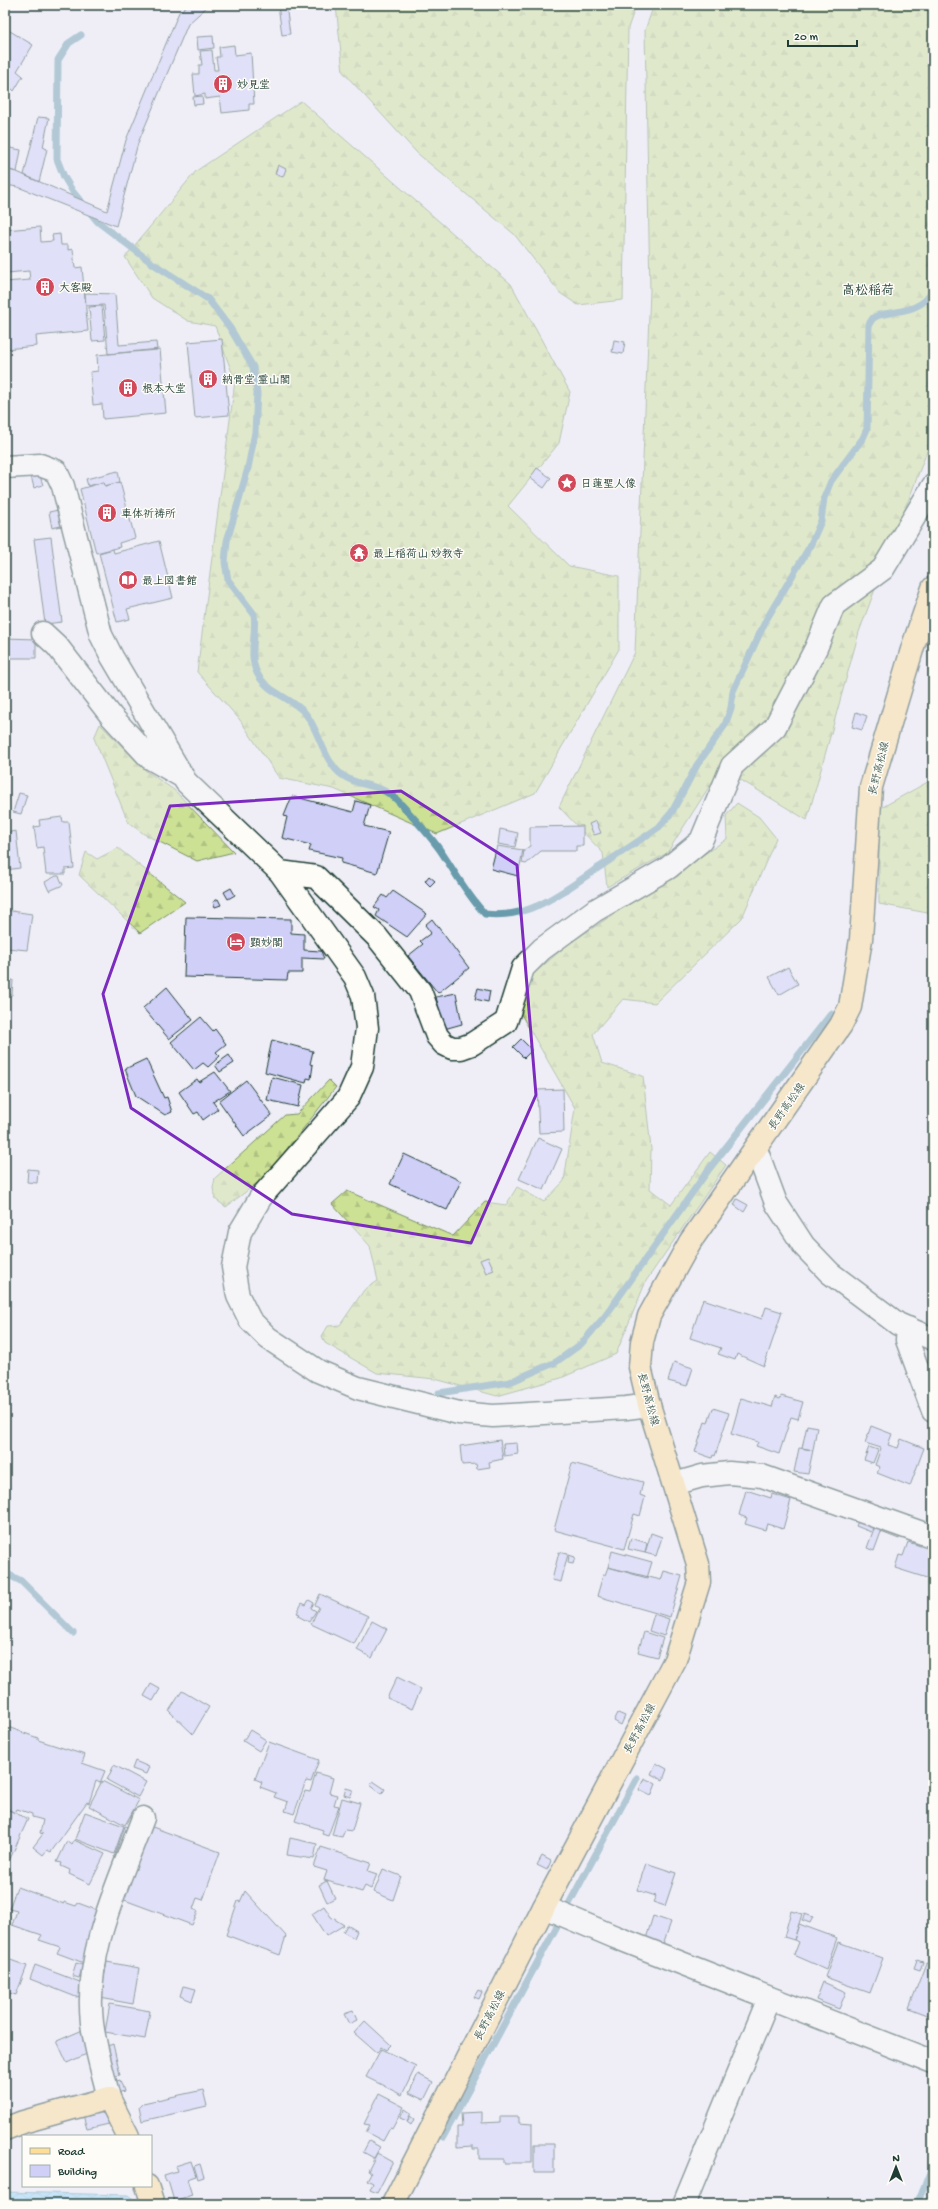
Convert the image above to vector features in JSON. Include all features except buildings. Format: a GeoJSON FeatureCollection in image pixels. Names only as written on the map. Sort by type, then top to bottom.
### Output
{"type":"FeatureCollection","features":[{"type":"Feature","properties":{"kind":"main road","name":"長野高松線"},"geometry":{"type":"LineString","coordinates":[[393,2204],[557,1912],[677,1653],[699,1582],[698,1564],[649,1405],[640,1367],[642,1342],[649,1316],[690,1242],[841,1025],[850,1007],[860,939],[871,787],[914,643],[933,588]]}},
{"type":"Feature","properties":{"kind":"main road"},"geometry":{"type":"LineString","coordinates":[[5,2129],[23,2122],[109,2098],[128,2135]]}},
{"type":"Feature","properties":{"kind":"street"},"geometry":{"type":"LineString","coordinates":[[5,466],[40,465],[56,471],[62,482],[101,635],[112,657],[183,777],[235,831],[280,872],[355,977],[363,996],[367,1028],[362,1067],[348,1098],[261,1197],[240,1232],[233,1267],[238,1296],[250,1320],[268,1338],[318,1371],[358,1388],[459,1413],[493,1416],[626,1408],[649,1405]]}},
{"type":"Feature","properties":{"kind":"street"},"geometry":{"type":"LineString","coordinates":[[280,872],[316,877],[377,937],[420,991],[437,1036],[444,1044],[452,1048],[461,1048],[472,1044],[506,1022],[523,968],[542,949],[594,911],[668,868],[701,841],[732,766],[776,727],[834,605],[883,569],[933,486]]}},
{"type":"Feature","properties":{"kind":"street"},"geometry":{"type":"LineString","coordinates":[[43,633],[57,646],[112,717],[150,758],[183,777]]}},
{"type":"Feature","properties":{"kind":"street"},"geometry":{"type":"LineString","coordinates":[[756,1149],[776,1203],[804,1246],[830,1274],[898,1324],[933,1339]]}},
{"type":"Feature","properties":{"kind":"street"},"geometry":{"type":"LineString","coordinates":[[908,1328],[907,1340],[933,1411]]}},
{"type":"Feature","properties":{"kind":"street"},"geometry":{"type":"LineString","coordinates":[[674,1484],[702,1476],[729,1473],[762,1476],[925,1534],[933,1534]]}},
{"type":"Feature","properties":{"kind":"street"},"geometry":{"type":"LineString","coordinates":[[109,2098],[92,2024],[92,1973],[104,1924],[143,1818]]}},
{"type":"Feature","properties":{"kind":"street"},"geometry":{"type":"LineString","coordinates":[[557,1912],[769,1998],[933,2062]]}},
{"type":"Feature","properties":{"kind":"street"},"geometry":{"type":"LineString","coordinates":[[684,2204],[769,1998]]}},
{"type":"Feature","properties":{"kind":"highlighted area"},"geometry":{"type":"Polygon","coordinates":[[[401,791],[517,865],[536,1095],[471,1243],[292,1214],[131,1108],[103,994],[170,806],[401,791]]]}},
{"type":"Feature","properties":{"kind":"green space"},"geometry":{"type":"Polygon","coordinates":[[[336,5],[636,5],[628,28],[623,300],[578,305],[560,293],[514,234],[417,153],[343,72],[336,5]]]}},
{"type":"Feature","properties":{"kind":"green space"},"geometry":{"type":"Polygon","coordinates":[[[654,5],[933,5],[933,435],[859,632],[807,820],[721,768],[667,853],[607,887],[603,853],[559,807],[635,652],[650,291],[645,30],[654,5]]]}},
{"type":"Feature","properties":{"kind":"green space"},"geometry":{"type":"Polygon","coordinates":[[[301,101],[511,284],[570,392],[559,443],[508,506],[569,566],[619,576],[619,649],[535,793],[437,834],[334,789],[279,778],[240,720],[197,672],[235,381],[215,326],[188,321],[152,298],[125,257],[196,171],[301,101]]]}},
{"type":"Feature","properties":{"kind":"green space"},"geometry":{"type":"Polygon","coordinates":[[[100,724],[145,770],[174,790],[234,852],[197,861],[144,834],[128,822],[94,738],[100,724]]]}},
{"type":"Feature","properties":{"kind":"green space"},"geometry":{"type":"Polygon","coordinates":[[[933,779],[933,914],[879,904],[879,809],[933,779]]]}},
{"type":"Feature","properties":{"kind":"green space"},"geometry":{"type":"Polygon","coordinates":[[[737,803],[759,817],[776,838],[742,918],[655,1003],[623,999],[593,1034],[602,1063],[643,1076],[651,1149],[650,1189],[671,1205],[710,1152],[726,1165],[646,1281],[616,1354],[561,1378],[497,1396],[435,1379],[377,1373],[325,1343],[322,1336],[328,1326],[340,1325],[364,1290],[378,1281],[370,1246],[332,1204],[347,1191],[453,1236],[485,1202],[506,1205],[517,1187],[544,1202],[564,1181],[575,1108],[518,1009],[531,976],[567,945],[727,839],[726,816],[737,803]]]}},
{"type":"Feature","properties":{"kind":"green space"},"geometry":{"type":"Polygon","coordinates":[[[118,848],[185,902],[140,933],[79,875],[86,852],[97,859],[118,848]]]}},
{"type":"Feature","properties":{"kind":"green space"},"geometry":{"type":"Polygon","coordinates":[[[329,1080],[336,1087],[265,1177],[226,1207],[215,1199],[213,1188],[215,1178],[285,1115],[297,1114],[329,1080]]]}},
{"type":"Feature","properties":{"kind":"water"},"geometry":{"type":"Polygon","coordinates":[[[5,2192],[128,2195],[133,2199],[134,2204],[5,2204],[5,2192]]]}},
{"type":"Feature","properties":{"kind":"waterway"},"geometry":{"type":"LineString","coordinates":[[81,35],[69,43],[58,60],[57,159],[64,177],[73,192],[98,222],[152,263],[208,299],[230,328],[253,367],[257,393],[255,432],[248,468],[227,541],[225,562],[228,580],[254,614],[253,659],[257,673],[261,680],[305,713],[310,720],[330,762],[342,775],[356,782],[384,791],[392,795],[399,802],[420,825],[446,858],[467,891],[485,914],[501,915],[517,913],[546,902],[659,827],[672,812],[697,765],[725,725],[731,708],[733,691],[766,620],[810,546],[821,521],[824,498],[831,481],[863,438],[867,429],[869,324],[873,318],[879,315],[902,311],[917,306],[929,297],[933,290]]}},
{"type":"Feature","properties":{"kind":"waterway"},"geometry":{"type":"LineString","coordinates":[[439,1393],[510,1382],[556,1362],[581,1344],[606,1315],[709,1169],[831,1014]]}},
{"type":"Feature","properties":{"kind":"waterway"},"geometry":{"type":"LineString","coordinates":[[5,1573],[21,1581],[73,1633]]}},
{"type":"Feature","properties":{"kind":"waterway"},"geometry":{"type":"LineString","coordinates":[[443,2137],[637,1778]]}},
{"type":"Feature","properties":{"kind":"waterway"},"geometry":{"type":"LineString","coordinates":[[917,2204],[933,2165]]}},
{"type":"Feature","properties":{"kind":"place","name":"妙見堂"},"geometry":{"type":"Point","coordinates":[223,84]}},
{"type":"Feature","properties":{"kind":"place","name":"大客殿"},"geometry":{"type":"Point","coordinates":[45,287]}},
{"type":"Feature","properties":{"kind":"place","name":"納骨堂 霊山閣"},"geometry":{"type":"Point","coordinates":[208,379]}},
{"type":"Feature","properties":{"kind":"place","name":"根本大堂"},"geometry":{"type":"Point","coordinates":[128,388]}},
{"type":"Feature","properties":{"kind":"place","name":"日蓮聖人像"},"geometry":{"type":"Point","coordinates":[567,483]}},
{"type":"Feature","properties":{"kind":"place","name":"車体祈祷所"},"geometry":{"type":"Point","coordinates":[107,513]}},
{"type":"Feature","properties":{"kind":"place","name":"最上稲荷山 妙教寺"},"geometry":{"type":"Point","coordinates":[359,553]}},
{"type":"Feature","properties":{"kind":"place","name":"最上図書館"},"geometry":{"type":"Point","coordinates":[128,580]}},
{"type":"Feature","properties":{"kind":"place","name":"顕妙閣"},"geometry":{"type":"Point","coordinates":[236,942]}},
{"type":"Feature","properties":{"kind":"district","name":"高松稲荷"},"geometry":{"type":"Point","coordinates":[868,289]}}]}
